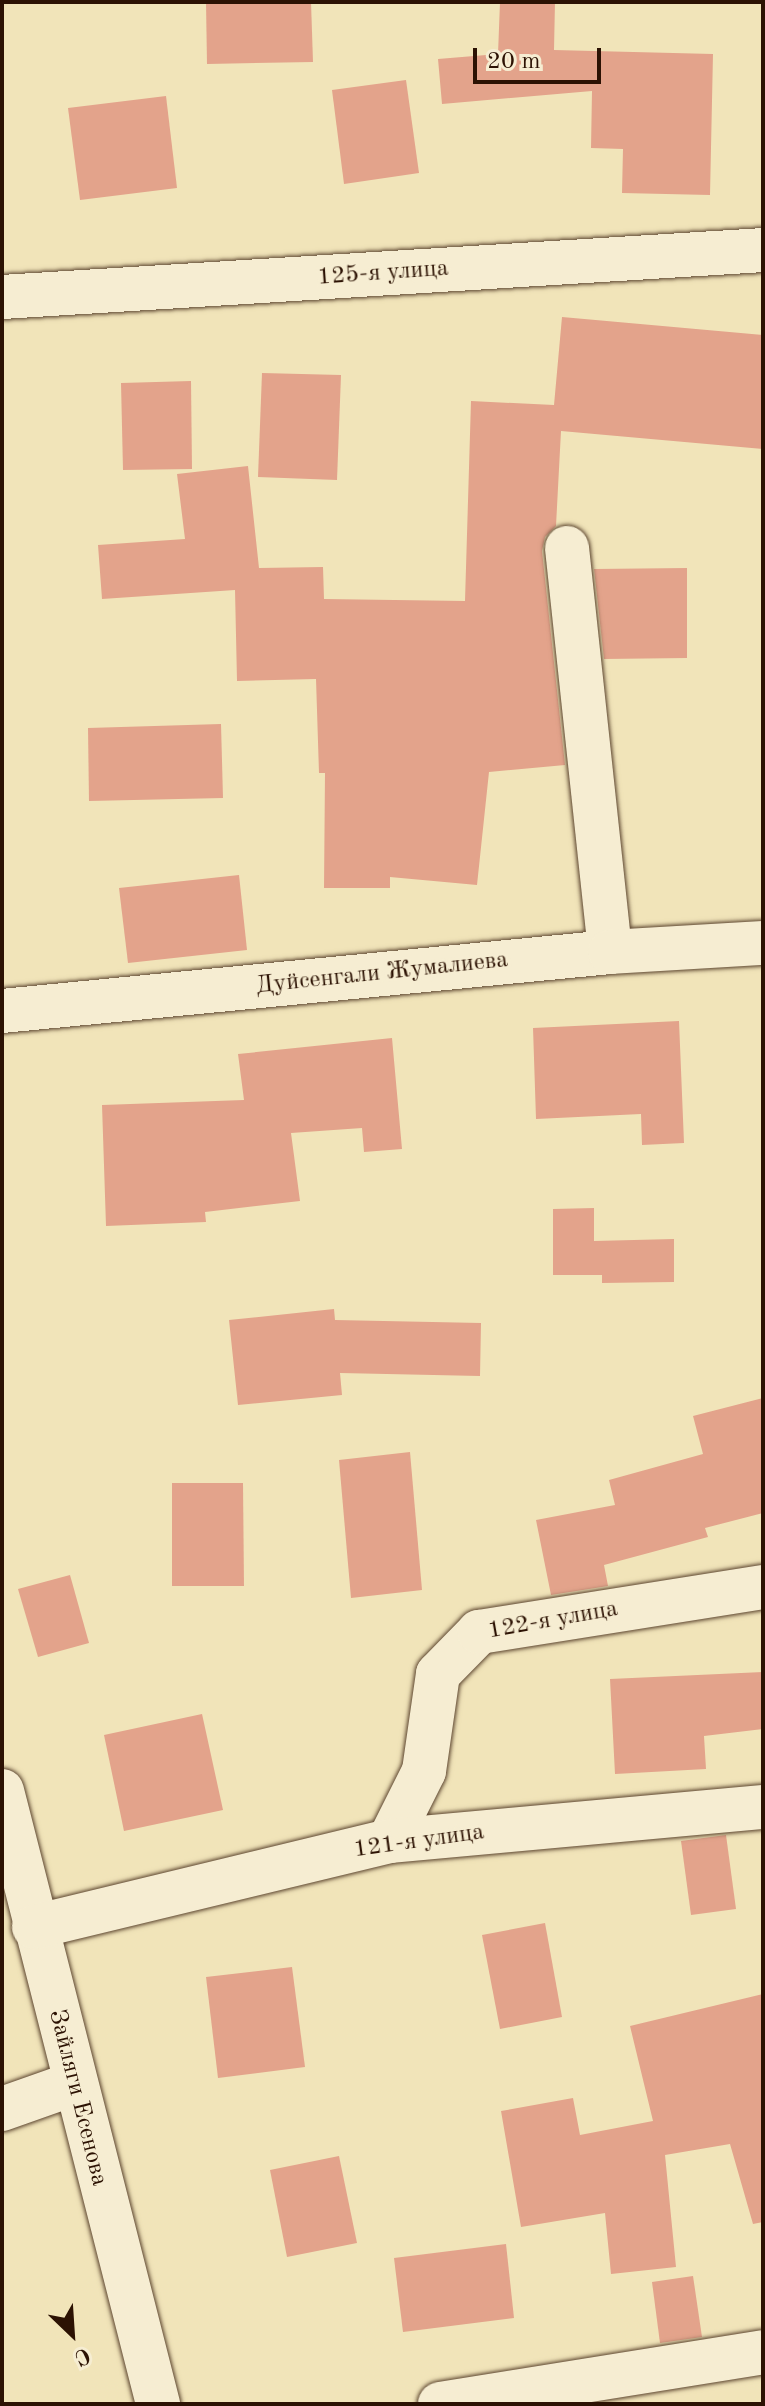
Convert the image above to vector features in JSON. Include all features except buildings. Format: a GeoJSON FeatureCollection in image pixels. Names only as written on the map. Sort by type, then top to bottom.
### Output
{"type":"FeatureCollection","features":[{"type":"Feature","properties":{"kind":"street","name":"125-я улица"},"geometry":{"type":"LineString","coordinates":[[2,297],[763,250]]}},
{"type":"Feature","properties":{"kind":"street"},"geometry":{"type":"LineString","coordinates":[[567,548],[610,952]]}},
{"type":"Feature","properties":{"kind":"street","name":"Дуйсенгали Жумалиева"},"geometry":{"type":"LineString","coordinates":[[2,1011],[610,952],[763,943]]}},
{"type":"Feature","properties":{"kind":"street","name":"122-я улица"},"geometry":{"type":"LineString","coordinates":[[389,1841],[424,1771],[438,1674],[479,1632],[763,1587]]}},
{"type":"Feature","properties":{"kind":"street","name":"Зайляги Есенова"},"geometry":{"type":"LineString","coordinates":[[2,1791],[73,2084],[158,2404]]}},
{"type":"Feature","properties":{"kind":"street","name":"121-я улица"},"geometry":{"type":"LineString","coordinates":[[34,1927],[389,1841],[763,1807]]}},
{"type":"Feature","properties":{"kind":"street"},"geometry":{"type":"LineString","coordinates":[[2,2109],[73,2084]]}},
{"type":"Feature","properties":{"kind":"street"},"geometry":{"type":"LineString","coordinates":[[440,2404],[763,2352]]}}]}
